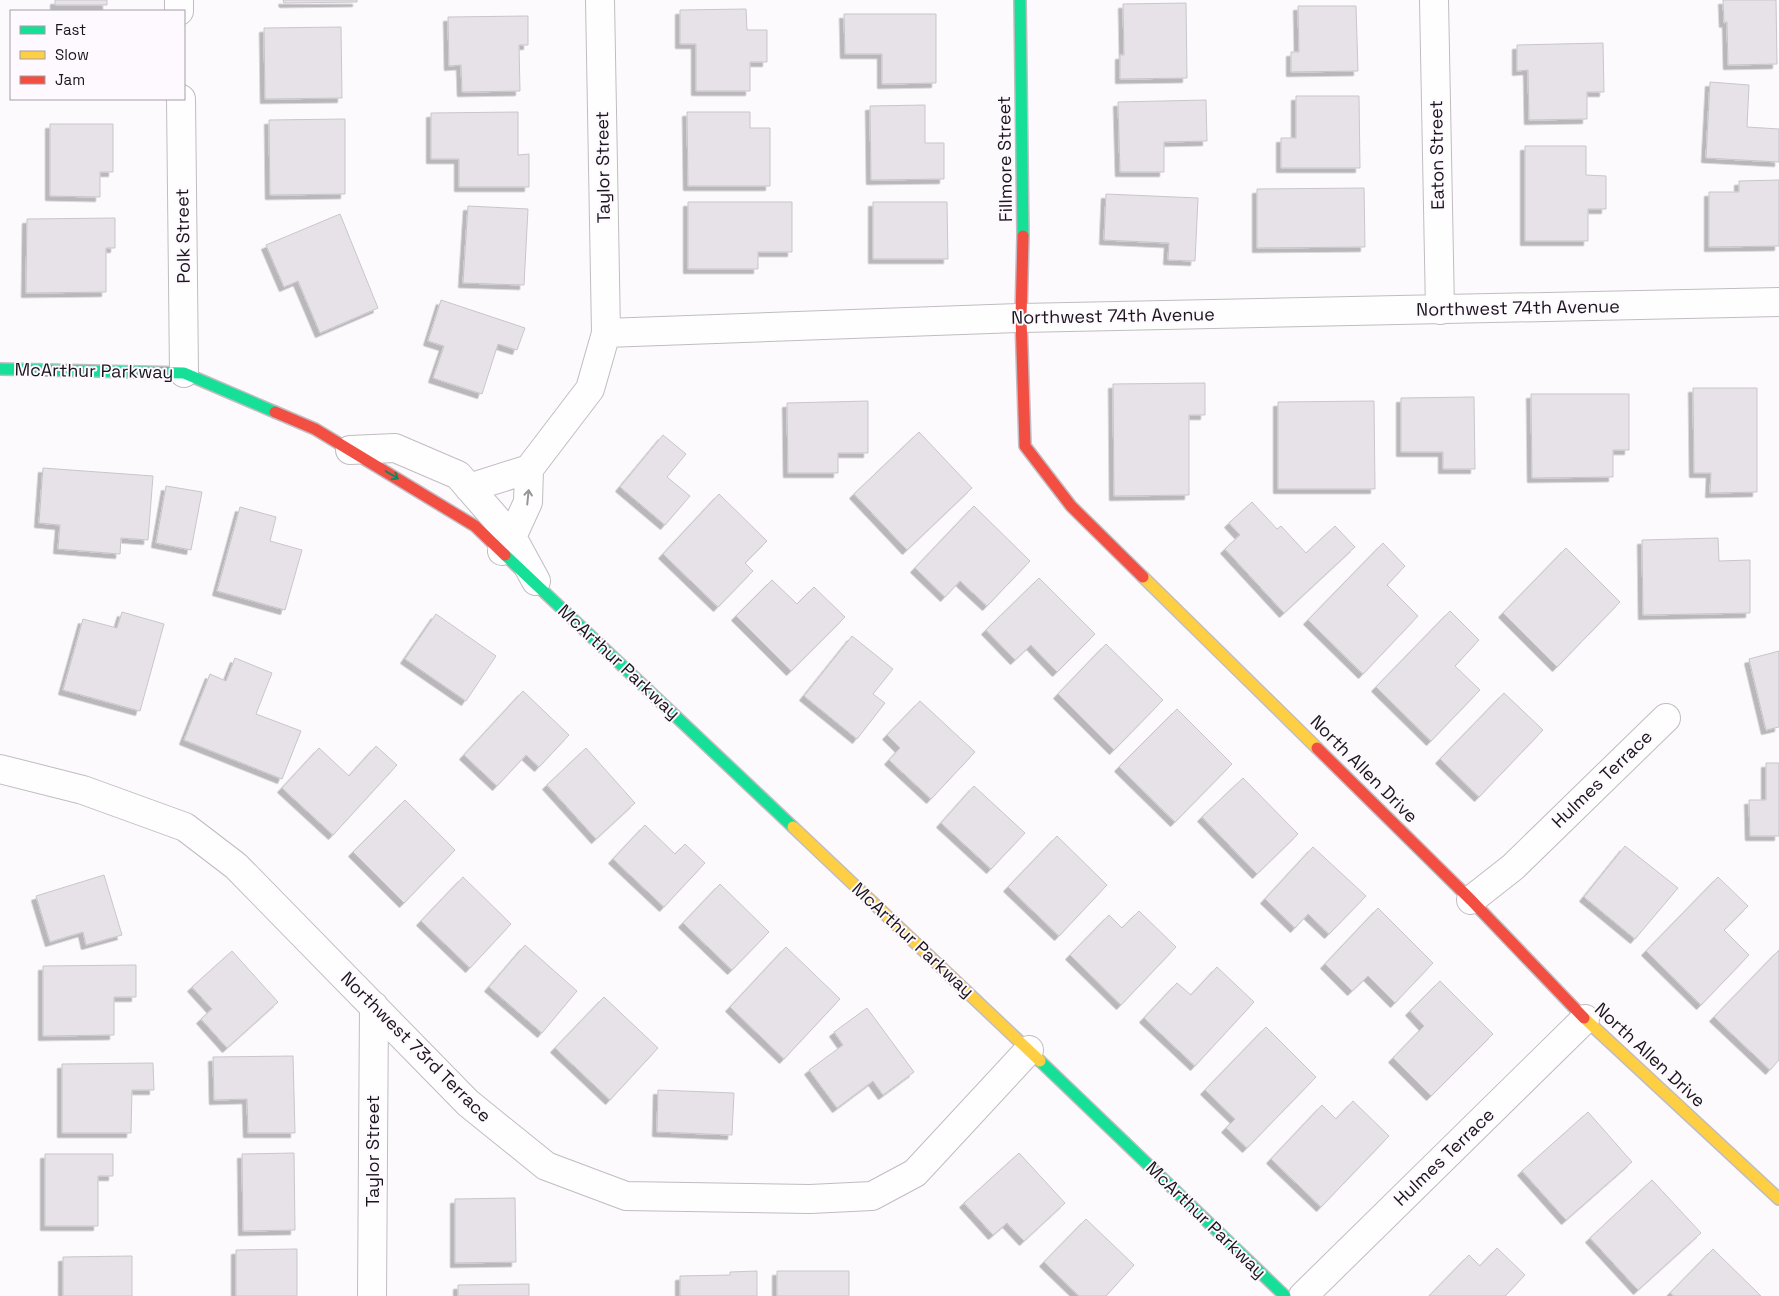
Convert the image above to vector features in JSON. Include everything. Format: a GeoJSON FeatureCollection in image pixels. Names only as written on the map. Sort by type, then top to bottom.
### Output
{"type":"FeatureCollection","features":[{"type":"Feature","properties":{"kind":"street","name":"Taylor Street"},"geometry":{"type":"LineString","coordinates":[[600,0],[606,334]]}},
{"type":"Feature","properties":{"kind":"street","name":"Fillmore Street"},"geometry":{"type":"LineString","coordinates":[[1020,0],[1024,273],[1021,318]]}},
{"type":"Feature","properties":{"kind":"street","name":"Eaton Street"},"geometry":{"type":"LineString","coordinates":[[1434,0],[1440,310]]}},
{"type":"Feature","properties":{"kind":"street","name":"Polk Street"},"geometry":{"type":"LineString","coordinates":[[181,100],[184,373]]}},
{"type":"Feature","properties":{"kind":"street","name":"Northwest 74th Avenue"},"geometry":{"type":"LineString","coordinates":[[606,334],[1021,318],[1779,302]]}},
{"type":"Feature","properties":{"kind":"street","name":"North Allen Drive"},"geometry":{"type":"LineString","coordinates":[[1021,318],[1025,446],[1072,506],[1471,900],[1586,1019],[1779,1199]]}},
{"type":"Feature","properties":{"kind":"street"},"geometry":{"type":"LineString","coordinates":[[469,488],[529,469],[590,389],[606,334]]}},
{"type":"Feature","properties":{"kind":"street","name":"McArthur Parkway"},"geometry":{"type":"LineString","coordinates":[[0,369],[184,373],[315,429],[506,544]]}},
{"type":"Feature","properties":{"kind":"street","name":"McArthur Parkway"},"geometry":{"type":"LineString","coordinates":[[350,450],[395,448],[458,475],[469,488],[506,544],[540,587],[1029,1050],[1285,1296]]}},
{"type":"Feature","properties":{"kind":"street"},"geometry":{"type":"LineString","coordinates":[[506,544],[528,502],[529,469]]}},
{"type":"Feature","properties":{"kind":"street","name":"Hulmes Terrace"},"geometry":{"type":"LineString","coordinates":[[1471,900],[1513,867],[1666,718]]}},
{"type":"Feature","properties":{"kind":"street","name":"Northwest 73rd Terrace"},"geometry":{"type":"LineString","coordinates":[[0,769],[83,790],[185,827],[236,866],[468,1104],[546,1166],[626,1196],[810,1199],[872,1196],[915,1173],[1029,1050]]}},
{"type":"Feature","properties":{"kind":"street","name":"Taylor Street"},"geometry":{"type":"LineString","coordinates":[[372,1296],[374,1006]]}},
{"type":"Feature","properties":{"kind":"street","name":"Hulmes Terrace"},"geometry":{"type":"LineString","coordinates":[[1303,1296],[1586,1019]]}},
{"type":"Feature","properties":{"kind":"building"},"geometry":{"type":"Polygon","coordinates":[[[55,0],[107,0],[107,5],[55,5],[55,0]]]}},
{"type":"Feature","properties":{"kind":"building"},"geometry":{"type":"Polygon","coordinates":[[[283,0],[357,0],[357,2],[284,3],[283,0]]]}},
{"type":"Feature","properties":{"kind":"building"},"geometry":{"type":"Polygon","coordinates":[[[1723,0],[1776,0],[1777,64],[1728,65],[1727,22],[1724,23],[1723,0]]]}},
{"type":"Feature","properties":{"kind":"building"},"geometry":{"type":"Polygon","coordinates":[[[1186,3],[1187,78],[1120,79],[1120,55],[1124,55],[1123,4],[1186,3]]]}},
{"type":"Feature","properties":{"kind":"building"},"geometry":{"type":"Polygon","coordinates":[[[1298,6],[1356,6],[1358,71],[1291,72],[1291,52],[1299,52],[1298,6]]]}},
{"type":"Feature","properties":{"kind":"building"},"geometry":{"type":"Polygon","coordinates":[[[746,9],[747,30],[767,30],[767,62],[750,62],[750,91],[696,91],[696,44],[680,44],[680,10],[746,9]]]}},
{"type":"Feature","properties":{"kind":"building"},"geometry":{"type":"Polygon","coordinates":[[[844,14],[936,14],[936,83],[882,84],[882,54],[845,54],[844,14]]]}},
{"type":"Feature","properties":{"kind":"building"},"geometry":{"type":"Polygon","coordinates":[[[528,16],[528,45],[519,45],[520,91],[462,92],[461,65],[449,66],[448,17],[528,16]]]}},
{"type":"Feature","properties":{"kind":"building"},"geometry":{"type":"Polygon","coordinates":[[[341,27],[342,98],[265,99],[264,28],[341,27]]]}},
{"type":"Feature","properties":{"kind":"building"},"geometry":{"type":"Polygon","coordinates":[[[1603,43],[1604,92],[1587,92],[1587,119],[1529,120],[1528,70],[1517,71],[1517,45],[1603,43]]]}},
{"type":"Feature","properties":{"kind":"building"},"geometry":{"type":"Polygon","coordinates":[[[1710,82],[1749,85],[1747,127],[1779,129],[1779,162],[1706,158],[1710,82]]]}},
{"type":"Feature","properties":{"kind":"building"},"geometry":{"type":"Polygon","coordinates":[[[1296,96],[1359,96],[1360,168],[1281,168],[1281,138],[1296,138],[1296,96]]]}},
{"type":"Feature","properties":{"kind":"building"},"geometry":{"type":"Polygon","coordinates":[[[1206,100],[1207,141],[1164,142],[1164,172],[1120,172],[1118,102],[1206,100]]]}},
{"type":"Feature","properties":{"kind":"building"},"geometry":{"type":"Polygon","coordinates":[[[925,105],[925,143],[944,143],[944,179],[871,180],[870,106],[925,105]]]}},
{"type":"Feature","properties":{"kind":"building"},"geometry":{"type":"Polygon","coordinates":[[[518,112],[518,155],[529,154],[529,187],[459,187],[459,159],[431,159],[431,113],[518,112]]]}},
{"type":"Feature","properties":{"kind":"building"},"geometry":{"type":"Polygon","coordinates":[[[687,112],[750,112],[750,128],[770,128],[770,186],[688,186],[687,112]]]}},
{"type":"Feature","properties":{"kind":"building"},"geometry":{"type":"Polygon","coordinates":[[[345,119],[345,194],[270,195],[269,120],[345,119]]]}},
{"type":"Feature","properties":{"kind":"building"},"geometry":{"type":"Polygon","coordinates":[[[50,124],[113,124],[113,172],[100,172],[100,197],[50,196],[50,124]]]}},
{"type":"Feature","properties":{"kind":"building"},"geometry":{"type":"Polygon","coordinates":[[[1525,146],[1586,146],[1586,175],[1606,176],[1606,209],[1588,209],[1588,241],[1525,241],[1525,146]]]}},
{"type":"Feature","properties":{"kind":"building"},"geometry":{"type":"Polygon","coordinates":[[[1779,180],[1779,246],[1709,247],[1709,192],[1739,192],[1739,181],[1779,180]]]}},
{"type":"Feature","properties":{"kind":"building"},"geometry":{"type":"Polygon","coordinates":[[[1364,188],[1365,247],[1257,248],[1257,189],[1364,188]]]}},
{"type":"Feature","properties":{"kind":"building"},"geometry":{"type":"Polygon","coordinates":[[[1106,194],[1198,198],[1195,261],[1168,260],[1169,243],[1104,240],[1106,194]]]}},
{"type":"Feature","properties":{"kind":"building"},"geometry":{"type":"Polygon","coordinates":[[[688,202],[792,202],[792,252],[758,252],[758,269],[688,269],[688,202]]]}},
{"type":"Feature","properties":{"kind":"building"},"geometry":{"type":"Polygon","coordinates":[[[873,202],[947,202],[948,259],[873,259],[873,202]]]}},
{"type":"Feature","properties":{"kind":"building"},"geometry":{"type":"Polygon","coordinates":[[[468,206],[528,209],[524,285],[463,283],[468,206]]]}},
{"type":"Feature","properties":{"kind":"building"},"geometry":{"type":"Polygon","coordinates":[[[340,214],[378,308],[320,333],[298,281],[284,287],[266,245],[340,214]]]}},
{"type":"Feature","properties":{"kind":"building"},"geometry":{"type":"Polygon","coordinates":[[[115,218],[115,248],[106,248],[106,292],[26,293],[27,219],[115,218]]]}},
{"type":"Feature","properties":{"kind":"building"},"geometry":{"type":"Polygon","coordinates":[[[441,300],[525,328],[517,350],[498,344],[482,394],[433,378],[444,346],[428,341],[441,300]]]}},
{"type":"Feature","properties":{"kind":"building"},"geometry":{"type":"Polygon","coordinates":[[[1205,383],[1205,415],[1189,415],[1189,495],[1114,496],[1113,384],[1205,383]]]}},
{"type":"Feature","properties":{"kind":"building"},"geometry":{"type":"Polygon","coordinates":[[[1693,388],[1757,388],[1757,492],[1710,493],[1711,473],[1694,473],[1693,388]]]}},
{"type":"Feature","properties":{"kind":"building"},"geometry":{"type":"Polygon","coordinates":[[[1531,394],[1629,394],[1629,450],[1613,450],[1613,477],[1532,478],[1531,394]]]}},
{"type":"Feature","properties":{"kind":"building"},"geometry":{"type":"Polygon","coordinates":[[[1474,397],[1475,469],[1443,469],[1443,452],[1401,452],[1401,398],[1474,397]]]}},
{"type":"Feature","properties":{"kind":"building"},"geometry":{"type":"Polygon","coordinates":[[[868,401],[868,453],[838,453],[838,473],[788,473],[787,403],[868,401]]]}},
{"type":"Feature","properties":{"kind":"building"},"geometry":{"type":"Polygon","coordinates":[[[1374,401],[1375,489],[1278,489],[1278,402],[1374,401]]]}},
{"type":"Feature","properties":{"kind":"building"},"geometry":{"type":"Polygon","coordinates":[[[919,432],[972,488],[907,550],[854,494],[919,432]]]}},
{"type":"Feature","properties":{"kind":"building"},"geometry":{"type":"Polygon","coordinates":[[[663,435],[686,454],[667,477],[690,496],[665,525],[620,487],[663,435]]]}},
{"type":"Feature","properties":{"kind":"building"},"geometry":{"type":"Polygon","coordinates":[[[43,468],[153,476],[148,540],[121,538],[120,554],[58,549],[60,525],[39,523],[43,468]]]}},
{"type":"Feature","properties":{"kind":"building"},"geometry":{"type":"Polygon","coordinates":[[[166,486],[202,492],[191,550],[156,543],[166,486]]]}},
{"type":"Feature","properties":{"kind":"building"},"geometry":{"type":"Polygon","coordinates":[[[719,494],[767,541],[745,563],[753,571],[718,607],[663,554],[719,494]]]}},
{"type":"Feature","properties":{"kind":"building"},"geometry":{"type":"Polygon","coordinates":[[[1252,502],[1277,529],[1281,526],[1306,553],[1335,526],[1355,547],[1284,613],[1225,549],[1240,535],[1229,523],[1252,502]]]}},
{"type":"Feature","properties":{"kind":"building"},"geometry":{"type":"Polygon","coordinates":[[[974,506],[1030,561],[987,606],[960,581],[945,597],[915,568],[974,506]]]}},
{"type":"Feature","properties":{"kind":"building"},"geometry":{"type":"Polygon","coordinates":[[[240,507],[276,517],[270,541],[302,550],[285,610],[217,591],[240,507]]]}},
{"type":"Feature","properties":{"kind":"building"},"geometry":{"type":"Polygon","coordinates":[[[1718,538],[1719,561],[1750,560],[1750,613],[1643,615],[1642,540],[1718,538]]]}},
{"type":"Feature","properties":{"kind":"building"},"geometry":{"type":"Polygon","coordinates":[[[1383,543],[1405,566],[1387,585],[1418,616],[1363,674],[1308,620],[1383,543]]]}},
{"type":"Feature","properties":{"kind":"building"},"geometry":{"type":"Polygon","coordinates":[[[1566,548],[1620,602],[1557,667],[1503,613],[1566,548]]]}},
{"type":"Feature","properties":{"kind":"building"},"geometry":{"type":"Polygon","coordinates":[[[1039,578],[1095,634],[1057,672],[1031,645],[1015,660],[986,630],[1039,578]]]}},
{"type":"Feature","properties":{"kind":"building"},"geometry":{"type":"Polygon","coordinates":[[[772,580],[797,604],[814,587],[845,617],[791,671],[736,616],[772,580]]]}},
{"type":"Feature","properties":{"kind":"building"},"geometry":{"type":"Polygon","coordinates":[[[1450,611],[1479,640],[1455,666],[1480,690],[1431,741],[1376,687],[1450,611]]]}},
{"type":"Feature","properties":{"kind":"building"},"geometry":{"type":"Polygon","coordinates":[[[122,612],[164,624],[140,711],[63,690],[83,619],[117,628],[122,612]]]}},
{"type":"Feature","properties":{"kind":"building"},"geometry":{"type":"Polygon","coordinates":[[[436,614],[496,656],[466,701],[405,659],[436,614]]]}},
{"type":"Feature","properties":{"kind":"building"},"geometry":{"type":"Polygon","coordinates":[[[852,636],[893,669],[873,694],[885,703],[857,739],[804,696],[852,636]]]}},
{"type":"Feature","properties":{"kind":"building"},"geometry":{"type":"Polygon","coordinates":[[[1106,644],[1163,700],[1114,750],[1058,694],[1106,644]]]}},
{"type":"Feature","properties":{"kind":"building"},"geometry":{"type":"Polygon","coordinates":[[[1779,651],[1779,727],[1766,730],[1749,659],[1779,651]]]}},
{"type":"Feature","properties":{"kind":"building"},"geometry":{"type":"Polygon","coordinates":[[[235,658],[272,673],[256,714],[301,731],[282,779],[184,740],[210,674],[226,681],[235,658]]]}},
{"type":"Feature","properties":{"kind":"building"},"geometry":{"type":"Polygon","coordinates":[[[523,691],[569,735],[539,767],[526,755],[497,786],[464,755],[523,691]]]}},
{"type":"Feature","properties":{"kind":"building"},"geometry":{"type":"Polygon","coordinates":[[[1504,693],[1543,730],[1479,797],[1440,759],[1504,693]]]}},
{"type":"Feature","properties":{"kind":"building"},"geometry":{"type":"Polygon","coordinates":[[[920,701],[975,752],[931,799],[889,760],[900,748],[887,735],[920,701]]]}},
{"type":"Feature","properties":{"kind":"building"},"geometry":{"type":"Polygon","coordinates":[[[1177,709],[1232,764],[1175,822],[1119,767],[1177,709]]]}},
{"type":"Feature","properties":{"kind":"building"},"geometry":{"type":"Polygon","coordinates":[[[376,746],[397,765],[333,835],[282,788],[319,748],[349,776],[376,746]]]}},
{"type":"Feature","properties":{"kind":"building"},"geometry":{"type":"Polygon","coordinates":[[[586,748],[635,803],[596,839],[547,785],[586,748]]]}},
{"type":"Feature","properties":{"kind":"building"},"geometry":{"type":"Polygon","coordinates":[[[1766,763],[1779,763],[1779,836],[1750,836],[1749,800],[1766,800],[1766,763]]]}},
{"type":"Feature","properties":{"kind":"building"},"geometry":{"type":"Polygon","coordinates":[[[1243,778],[1298,834],[1257,874],[1202,817],[1243,778]]]}},
{"type":"Feature","properties":{"kind":"building"},"geometry":{"type":"Polygon","coordinates":[[[974,786],[1025,833],[991,869],[941,823],[974,786]]]}},
{"type":"Feature","properties":{"kind":"building"},"geometry":{"type":"Polygon","coordinates":[[[405,800],[455,850],[404,903],[353,852],[405,800]]]}},
{"type":"Feature","properties":{"kind":"building"},"geometry":{"type":"Polygon","coordinates":[[[645,825],[675,854],[685,844],[705,863],[664,907],[613,859],[645,825]]]}},
{"type":"Feature","properties":{"kind":"building"},"geometry":{"type":"Polygon","coordinates":[[[1057,836],[1107,885],[1059,936],[1008,887],[1057,836]]]}},
{"type":"Feature","properties":{"kind":"building"},"geometry":{"type":"Polygon","coordinates":[[[1625,846],[1678,888],[1635,939],[1584,897],[1625,846]]]}},
{"type":"Feature","properties":{"kind":"building"},"geometry":{"type":"Polygon","coordinates":[[[1313,847],[1366,896],[1329,934],[1308,914],[1295,928],[1265,899],[1313,847]]]}},
{"type":"Feature","properties":{"kind":"building"},"geometry":{"type":"Polygon","coordinates":[[[104,875],[122,935],[86,945],[83,932],[50,942],[36,896],[104,875]]]}},
{"type":"Feature","properties":{"kind":"building"},"geometry":{"type":"Polygon","coordinates":[[[463,877],[511,924],[470,968],[421,921],[463,877]]]}},
{"type":"Feature","properties":{"kind":"building"},"geometry":{"type":"Polygon","coordinates":[[[1718,877],[1748,906],[1724,930],[1749,955],[1701,1005],[1646,951],[1718,877]]]}},
{"type":"Feature","properties":{"kind":"building"},"geometry":{"type":"Polygon","coordinates":[[[720,884],[769,932],[732,970],[683,923],[720,884]]]}},
{"type":"Feature","properties":{"kind":"building"},"geometry":{"type":"Polygon","coordinates":[[[1378,908],[1433,963],[1395,1003],[1368,976],[1352,991],[1325,964],[1378,908]]]}},
{"type":"Feature","properties":{"kind":"building"},"geometry":{"type":"Polygon","coordinates":[[[1139,911],[1176,947],[1121,1005],[1070,955],[1109,915],[1122,928],[1139,911]]]}},
{"type":"Feature","properties":{"kind":"building"},"geometry":{"type":"Polygon","coordinates":[[[525,945],[577,991],[542,1033],[489,987],[525,945]]]}},
{"type":"Feature","properties":{"kind":"building"},"geometry":{"type":"Polygon","coordinates":[[[786,947],[840,999],[784,1059],[730,1007],[786,947]]]}},
{"type":"Feature","properties":{"kind":"building"},"geometry":{"type":"Polygon","coordinates":[[[1779,950],[1779,1060],[1770,1070],[1714,1017],[1779,950]]]}},
{"type":"Feature","properties":{"kind":"building"},"geometry":{"type":"Polygon","coordinates":[[[232,951],[278,1002],[227,1048],[201,1019],[212,1009],[192,987],[232,951]]]}},
{"type":"Feature","properties":{"kind":"building"},"geometry":{"type":"Polygon","coordinates":[[[136,965],[136,997],[114,997],[114,1035],[43,1036],[43,966],[136,965]]]}},
{"type":"Feature","properties":{"kind":"building"},"geometry":{"type":"Polygon","coordinates":[[[1217,967],[1254,1002],[1195,1066],[1144,1018],[1177,983],[1191,995],[1217,967]]]}},
{"type":"Feature","properties":{"kind":"building"},"geometry":{"type":"Polygon","coordinates":[[[1440,981],[1493,1034],[1431,1096],[1393,1058],[1424,1026],[1410,1011],[1440,981]]]}},
{"type":"Feature","properties":{"kind":"building"},"geometry":{"type":"Polygon","coordinates":[[[604,997],[658,1048],[610,1100],[555,1048],[604,997]]]}},
{"type":"Feature","properties":{"kind":"building"},"geometry":{"type":"Polygon","coordinates":[[[867,1008],[914,1072],[883,1095],[873,1081],[837,1108],[809,1070],[843,1045],[834,1032],[867,1008]]]}},
{"type":"Feature","properties":{"kind":"building"},"geometry":{"type":"Polygon","coordinates":[[[1266,1027],[1316,1077],[1247,1148],[1226,1128],[1235,1119],[1205,1090],[1266,1027]]]}},
{"type":"Feature","properties":{"kind":"building"},"geometry":{"type":"Polygon","coordinates":[[[293,1056],[295,1133],[248,1133],[247,1099],[214,1100],[213,1057],[293,1056]]]}},
{"type":"Feature","properties":{"kind":"building"},"geometry":{"type":"Polygon","coordinates":[[[153,1063],[154,1090],[132,1090],[131,1133],[62,1133],[62,1064],[153,1063]]]}},
{"type":"Feature","properties":{"kind":"building"},"geometry":{"type":"Polygon","coordinates":[[[658,1090],[734,1093],[732,1135],[657,1132],[658,1090]]]}},
{"type":"Feature","properties":{"kind":"building"},"geometry":{"type":"Polygon","coordinates":[[[1353,1101],[1389,1136],[1321,1207],[1271,1159],[1322,1105],[1336,1119],[1353,1101]]]}},
{"type":"Feature","properties":{"kind":"building"},"geometry":{"type":"Polygon","coordinates":[[[1588,1112],[1632,1162],[1566,1220],[1522,1171],[1588,1112]]]}},
{"type":"Feature","properties":{"kind":"building"},"geometry":{"type":"Polygon","coordinates":[[[294,1153],[295,1230],[243,1231],[242,1154],[294,1153]]]}},
{"type":"Feature","properties":{"kind":"building"},"geometry":{"type":"Polygon","coordinates":[[[1019,1153],[1065,1203],[1024,1241],[1007,1223],[993,1235],[964,1203],[1019,1153]]]}},
{"type":"Feature","properties":{"kind":"building"},"geometry":{"type":"Polygon","coordinates":[[[45,1154],[113,1154],[113,1176],[98,1176],[98,1226],[45,1226],[45,1154]]]}},
{"type":"Feature","properties":{"kind":"building"},"geometry":{"type":"Polygon","coordinates":[[[1652,1180],[1701,1233],[1638,1290],[1590,1238],[1652,1180]]]}},
{"type":"Feature","properties":{"kind":"building"},"geometry":{"type":"Polygon","coordinates":[[[515,1198],[516,1262],[455,1263],[455,1199],[515,1198]]]}},
{"type":"Feature","properties":{"kind":"building"},"geometry":{"type":"Polygon","coordinates":[[[1086,1219],[1134,1265],[1106,1296],[1079,1296],[1044,1262],[1086,1219]]]}},
{"type":"Feature","properties":{"kind":"building"},"geometry":{"type":"Polygon","coordinates":[[[1497,1248],[1525,1275],[1505,1296],[1429,1296],[1469,1255],[1480,1266],[1497,1248]]]}},
{"type":"Feature","properties":{"kind":"building"},"geometry":{"type":"Polygon","coordinates":[[[297,1249],[297,1296],[236,1296],[236,1250],[297,1249]]]}},
{"type":"Feature","properties":{"kind":"building"},"geometry":{"type":"Polygon","coordinates":[[[1713,1249],[1761,1296],[1674,1296],[1670,1293],[1713,1249]]]}},
{"type":"Feature","properties":{"kind":"building"},"geometry":{"type":"Polygon","coordinates":[[[132,1256],[132,1296],[63,1296],[63,1257],[132,1256]]]}},
{"type":"Feature","properties":{"kind":"building"},"geometry":{"type":"Polygon","coordinates":[[[757,1271],[757,1296],[680,1296],[680,1276],[730,1275],[730,1272],[757,1271]]]}},
{"type":"Feature","properties":{"kind":"building"},"geometry":{"type":"Polygon","coordinates":[[[777,1271],[849,1271],[849,1296],[777,1296],[777,1271]]]}},
{"type":"Feature","properties":{"kind":"building"},"geometry":{"type":"Polygon","coordinates":[[[529,1284],[529,1296],[458,1296],[458,1285],[529,1284]]]}},
{"type":"Feature","properties":{"kind":"traffic: fast"},"geometry":{"type":"LineString","coordinates":[[1020,0],[1023,236]]}},
{"type":"Feature","properties":{"kind":"traffic: fast"},"geometry":{"type":"LineString","coordinates":[[0,369],[184,373],[275,412]]}},
{"type":"Feature","properties":{"kind":"traffic: fast"},"geometry":{"type":"LineString","coordinates":[[505,555],[793,827]]}},
{"type":"Feature","properties":{"kind":"traffic: fast"},"geometry":{"type":"LineString","coordinates":[[1040,1061],[1285,1296]]}},
{"type":"Feature","properties":{"kind":"traffic: slow"},"geometry":{"type":"LineString","coordinates":[[1143,577],[1317,748]]}},
{"type":"Feature","properties":{"kind":"traffic: slow"},"geometry":{"type":"LineString","coordinates":[[793,827],[1040,1061]]}},
{"type":"Feature","properties":{"kind":"traffic: slow"},"geometry":{"type":"LineString","coordinates":[[1584,1018],[1779,1199]]}},
{"type":"Feature","properties":{"kind":"traffic: jam"},"geometry":{"type":"LineString","coordinates":[[1023,236],[1021,318],[1025,446],[1071,506],[1143,577]]}},
{"type":"Feature","properties":{"kind":"traffic: jam"},"geometry":{"type":"LineString","coordinates":[[275,412],[315,429],[475,526],[505,555]]}},
{"type":"Feature","properties":{"kind":"traffic: jam"},"geometry":{"type":"LineString","coordinates":[[1317,748],[1471,900],[1584,1018]]}}]}
